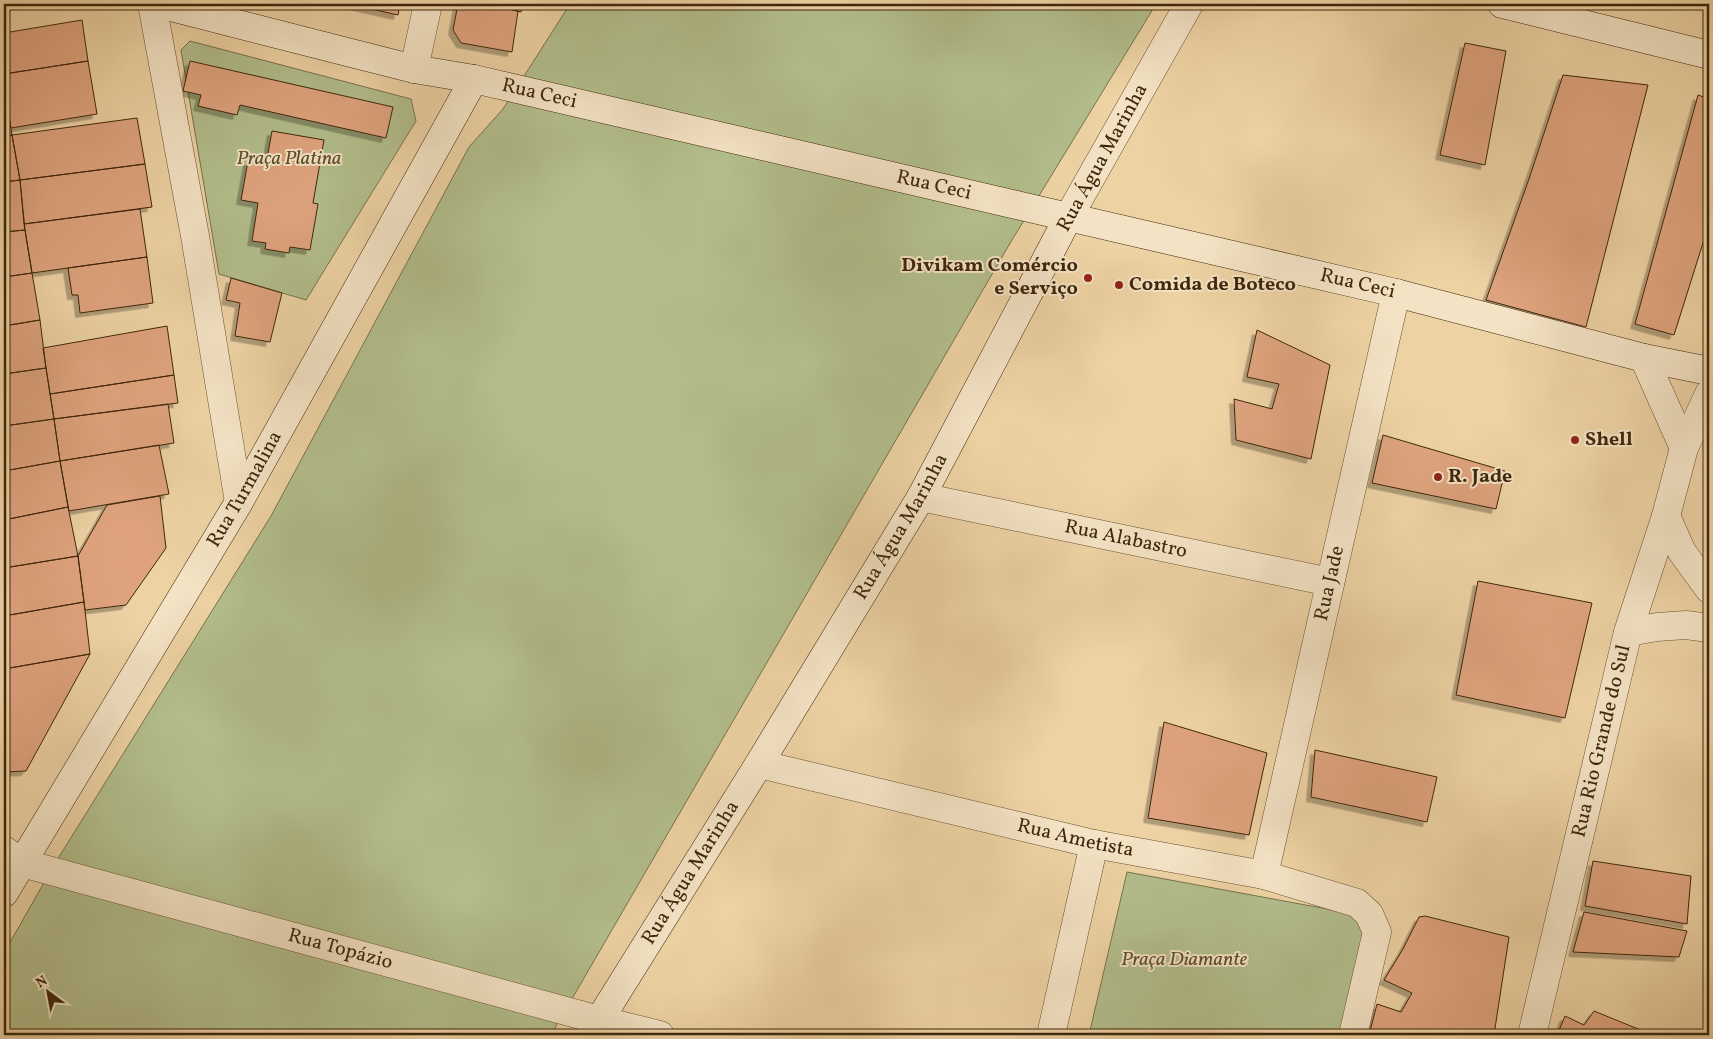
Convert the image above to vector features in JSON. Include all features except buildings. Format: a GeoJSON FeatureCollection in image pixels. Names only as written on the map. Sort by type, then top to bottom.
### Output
{"type":"FeatureCollection","features":[{"type":"Feature","properties":{"kind":"street"},"geometry":{"type":"LineString","coordinates":[[152,4],[195,236],[239,502]]}},
{"type":"Feature","properties":{"kind":"street","name":"Rua Ceci"},"geometry":{"type":"LineString","coordinates":[[159,4],[414,69],[474,79],[1396,293],[1644,358],[1709,371]]}},
{"type":"Feature","properties":{"kind":"street"},"geometry":{"type":"LineString","coordinates":[[414,69],[428,4]]}},
{"type":"Feature","properties":{"kind":"street","name":"Rua Água Marinha"},"geometry":{"type":"LineString","coordinates":[[594,1028],[921,497],[1068,218],[1189,4]]}},
{"type":"Feature","properties":{"kind":"street"},"geometry":{"type":"LineString","coordinates":[[1502,4],[1707,50]]}},
{"type":"Feature","properties":{"kind":"street","name":"Rua Turmalina"},"geometry":{"type":"LineString","coordinates":[[4,893],[13,857],[239,502],[474,79]]}},
{"type":"Feature","properties":{"kind":"street","name":"Rua Jade"},"geometry":{"type":"LineString","coordinates":[[1264,875],[1396,293]]}},
{"type":"Feature","properties":{"kind":"street"},"geometry":{"type":"LineString","coordinates":[[1644,358],[1684,448]]}},
{"type":"Feature","properties":{"kind":"street","name":"Rua Rio Grande do Sul"},"geometry":{"type":"LineString","coordinates":[[1532,1035],[1628,632],[1666,516],[1684,448],[1709,394]]}},
{"type":"Feature","properties":{"kind":"street","name":"Rua Alabastro"},"geometry":{"type":"LineString","coordinates":[[921,497],[1330,582]]}},
{"type":"Feature","properties":{"kind":"street"},"geometry":{"type":"LineString","coordinates":[[1666,516],[1682,552],[1709,589]]}},
{"type":"Feature","properties":{"kind":"street"},"geometry":{"type":"LineString","coordinates":[[1628,632],[1686,625],[1709,628]]}},
{"type":"Feature","properties":{"kind":"street","name":"Rua Ametista"},"geometry":{"type":"LineString","coordinates":[[758,764],[1094,844],[1264,875],[1357,903],[1369,914],[1377,932],[1353,1035]]}},
{"type":"Feature","properties":{"kind":"street"},"geometry":{"type":"LineString","coordinates":[[1051,1035],[1094,844]]}},
{"type":"Feature","properties":{"kind":"street","name":"Rua Topázio"},"geometry":{"type":"LineString","coordinates":[[13,857],[594,1028],[660,1035]]}},
{"type":"Feature","properties":{"kind":"green space"},"geometry":{"type":"Polygon","coordinates":[[[570,4],[1156,4],[1009,245],[551,1035],[4,1035],[4,953],[54,865],[271,516],[469,147],[503,109],[570,4]]]}},
{"type":"Feature","properties":{"kind":"green space","name":"Praça Platina"},"geometry":{"type":"Polygon","coordinates":[[[190,41],[411,99],[416,121],[306,300],[219,274],[181,50],[190,41]]]}},
{"type":"Feature","properties":{"kind":"green space","name":"Praça Diamante"},"geometry":{"type":"Polygon","coordinates":[[[1127,872],[1376,918],[1346,1035],[1089,1035],[1127,872]]]}},
{"type":"Feature","properties":{"kind":"place","name":"Divikam Comércio e Serviço"},"geometry":{"type":"Point","coordinates":[1088,278]}},
{"type":"Feature","properties":{"kind":"place","name":"Comida de Boteco"},"geometry":{"type":"Point","coordinates":[1119,285]}},
{"type":"Feature","properties":{"kind":"place","name":"Shell"},"geometry":{"type":"Point","coordinates":[1575,440]}},
{"type":"Feature","properties":{"kind":"place","name":"R. Jade"},"geometry":{"type":"Point","coordinates":[1438,477]}}]}
